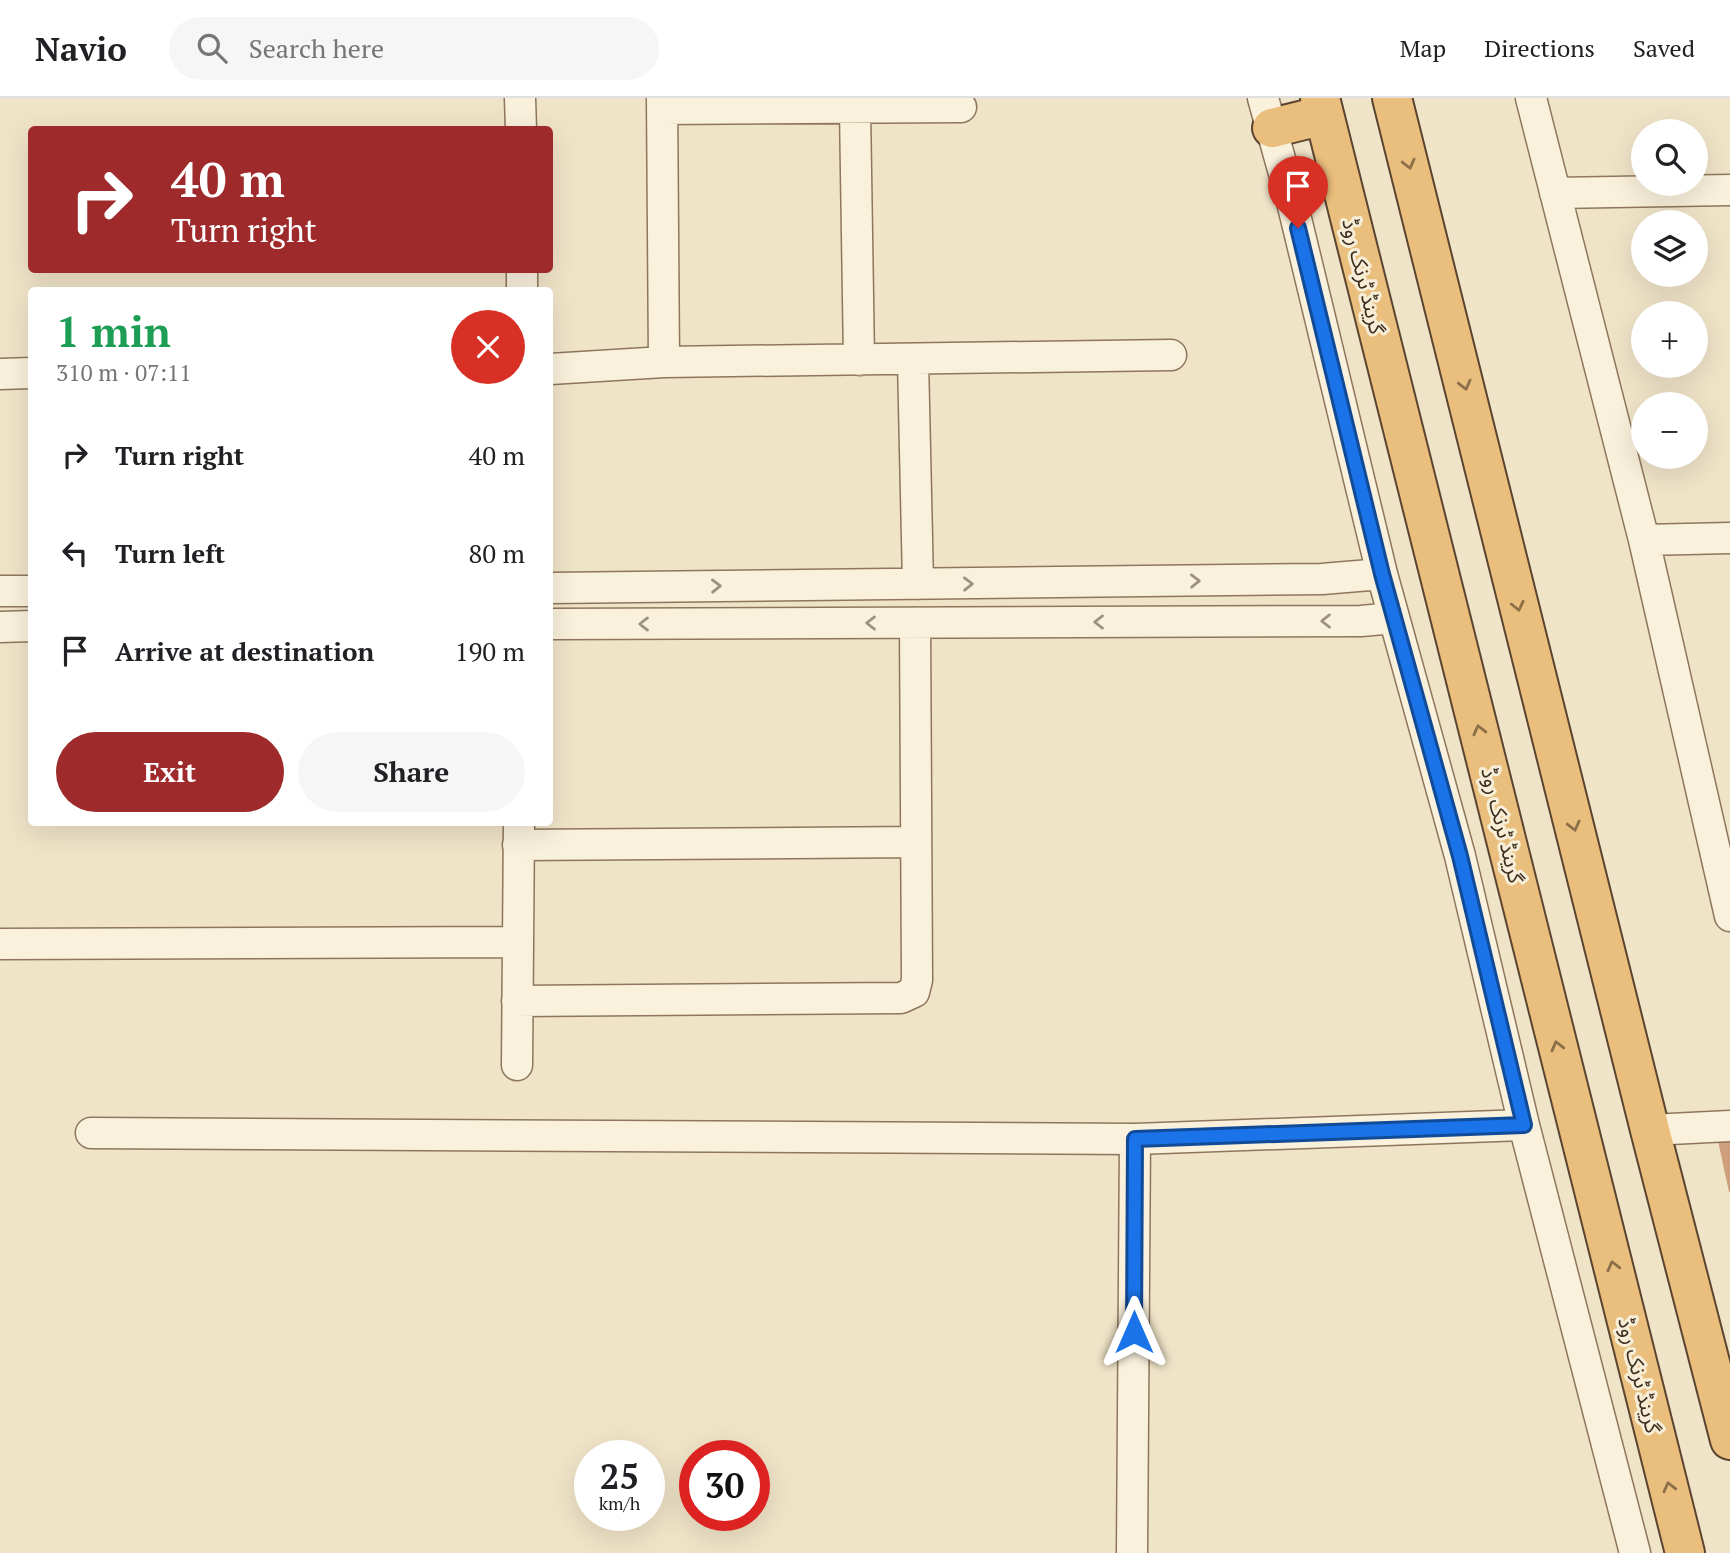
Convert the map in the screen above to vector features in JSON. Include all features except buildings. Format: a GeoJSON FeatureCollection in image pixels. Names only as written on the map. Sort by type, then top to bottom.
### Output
{"type":"FeatureCollection","features":[{"type":"Feature","properties":{"kind":"highway"},"geometry":{"type":"LineString","coordinates":[[1392,98],[1730,1440]]}},
{"type":"Feature","properties":{"kind":"highway"},"geometry":{"type":"LineString","coordinates":[[1267,113],[1322,107]]}},
{"type":"Feature","properties":{"kind":"highway","name":"گرینڈ ٹرنک روڈ"},"geometry":{"type":"LineString","coordinates":[[1322,107],[1685,1553]]}},
{"type":"Feature","properties":{"kind":"street"},"geometry":{"type":"LineString","coordinates":[[520,98],[520,126]]}},
{"type":"Feature","properties":{"kind":"street"},"geometry":{"type":"LineString","coordinates":[[1531,98],[1644,540],[1730,916]]}},
{"type":"Feature","properties":{"kind":"street"},"geometry":{"type":"LineString","coordinates":[[664,362],[662,104],[855,109],[961,107]]}},
{"type":"Feature","properties":{"kind":"street"},"geometry":{"type":"LineString","coordinates":[[855,109],[859,360]]}},
{"type":"Feature","properties":{"kind":"street"},"geometry":{"type":"LineString","coordinates":[[1267,113],[1292,202],[1382,574],[1460,856],[1524,1125],[1635,1553]]}},
{"type":"Feature","properties":{"kind":"street"},"geometry":{"type":"LineString","coordinates":[[1555,193],[1730,190]]}},
{"type":"Feature","properties":{"kind":"street"},"geometry":{"type":"LineString","coordinates":[[553,369],[664,362],[1171,355]]}},
{"type":"Feature","properties":{"kind":"street"},"geometry":{"type":"LineString","coordinates":[[913,360],[918,584]]}},
{"type":"Feature","properties":{"kind":"street"},"geometry":{"type":"LineString","coordinates":[[0,373],[28,373]]}},
{"type":"Feature","properties":{"kind":"street"},"geometry":{"type":"LineString","coordinates":[[1644,540],[1730,538]]}},
{"type":"Feature","properties":{"kind":"street"},"geometry":{"type":"LineString","coordinates":[[553,588],[1322,579],[1382,574]]}},
{"type":"Feature","properties":{"kind":"street"},"geometry":{"type":"LineString","coordinates":[[0,591],[28,591]]}},
{"type":"Feature","properties":{"kind":"street"},"geometry":{"type":"LineString","coordinates":[[553,624],[1361,621],[1394,618]]}},
{"type":"Feature","properties":{"kind":"street"},"geometry":{"type":"LineString","coordinates":[[517,1001],[901,998],[914,992],[917,980],[915,623]]}},
{"type":"Feature","properties":{"kind":"street"},"geometry":{"type":"LineString","coordinates":[[0,626],[28,626]]}},
{"type":"Feature","properties":{"kind":"street"},"geometry":{"type":"LineString","coordinates":[[517,1065],[519,834],[915,842]]}},
{"type":"Feature","properties":{"kind":"street"},"geometry":{"type":"LineString","coordinates":[[0,944],[516,942]]}},
{"type":"Feature","properties":{"kind":"street"},"geometry":{"type":"LineString","coordinates":[[91,1133],[1135,1139],[1524,1125]]}},
{"type":"Feature","properties":{"kind":"street"},"geometry":{"type":"LineString","coordinates":[[1650,1130],[1730,1126]]}},
{"type":"Feature","properties":{"kind":"street"},"geometry":{"type":"LineString","coordinates":[[1132,1553],[1135,1139]]}},
{"type":"Feature","properties":{"kind":"route"},"geometry":{"type":"LineString","coordinates":[[1134,1332],[1135,1139],[1524,1125],[1460,856],[1382,574],[1298,228]]}}]}
